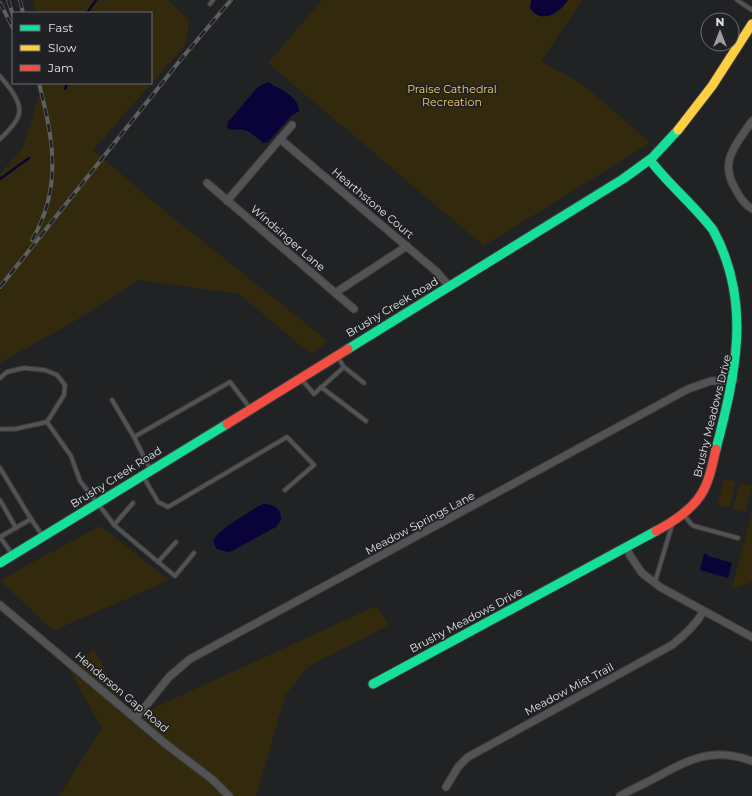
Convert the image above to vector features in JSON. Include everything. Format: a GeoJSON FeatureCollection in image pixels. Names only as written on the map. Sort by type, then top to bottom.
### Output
{"type":"FeatureCollection","features":[{"type":"Feature","properties":{"kind":"main road","name":"Brushy Creek Road"},"geometry":{"type":"LineString","coordinates":[[0,562],[576,209],[650,160],[680,129],[704,100],[752,24]]}},
{"type":"Feature","properties":{"kind":"main road","name":"Brushy Meadows Drive"},"geometry":{"type":"LineString","coordinates":[[373,684],[626,548],[673,521],[697,501],[706,486],[734,380],[741,347],[744,320],[741,298],[732,268],[722,246],[707,223],[650,160]]}},
{"type":"Feature","properties":{"kind":"street"},"geometry":{"type":"LineString","coordinates":[[752,121],[732,150],[728,168],[731,183],[745,204],[752,209]]}},
{"type":"Feature","properties":{"kind":"street"},"geometry":{"type":"LineString","coordinates":[[227,201],[292,125]]}},
{"type":"Feature","properties":{"kind":"street","name":"Hearthstone Court"},"geometry":{"type":"LineString","coordinates":[[280,139],[437,272],[449,286]]}},
{"type":"Feature","properties":{"kind":"street","name":"Windsinger Lane"},"geometry":{"type":"LineString","coordinates":[[207,183],[354,309]]}},
{"type":"Feature","properties":{"kind":"street"},"geometry":{"type":"LineString","coordinates":[[335,293],[407,246]]}},
{"type":"Feature","properties":{"kind":"street","name":"Meadow Springs Lane"},"geometry":{"type":"LineString","coordinates":[[136,718],[169,677],[190,660],[688,390],[711,381],[734,380]]}},
{"type":"Feature","properties":{"kind":"street"},"geometry":{"type":"LineString","coordinates":[[626,548],[636,566],[655,584],[703,612],[752,637]]}},
{"type":"Feature","properties":{"kind":"street","name":"Henderson Gap Road"},"geometry":{"type":"LineString","coordinates":[[0,605],[167,745],[213,780],[229,796]]}},
{"type":"Feature","properties":{"kind":"street","name":"Meadow Mist Trail"},"geometry":{"type":"LineString","coordinates":[[446,787],[460,764],[474,753],[672,645],[697,623],[703,612]]}},
{"type":"Feature","properties":{"kind":"street"},"geometry":{"type":"LineString","coordinates":[[624,795],[677,765],[705,756],[714,754],[730,755],[752,761]]}},
{"type":"Feature","properties":{"kind":"lane"},"geometry":{"type":"LineString","coordinates":[[210,4],[213,0]]}},
{"type":"Feature","properties":{"kind":"lane"},"geometry":{"type":"LineString","coordinates":[[737,0],[752,10]]}},
{"type":"Feature","properties":{"kind":"lane"},"geometry":{"type":"LineString","coordinates":[[0,76],[9,87],[19,104],[19,117],[0,139]]}},
{"type":"Feature","properties":{"kind":"lane"},"geometry":{"type":"LineString","coordinates":[[336,355],[344,367],[364,383]]}},
{"type":"Feature","properties":{"kind":"lane"},"geometry":{"type":"LineString","coordinates":[[300,377],[314,394],[344,367]]}},
{"type":"Feature","properties":{"kind":"lane"},"geometry":{"type":"LineString","coordinates":[[0,378],[7,372],[24,368],[44,370],[57,375],[65,385],[64,395],[47,422],[15,429],[0,429]]}},
{"type":"Feature","properties":{"kind":"lane"},"geometry":{"type":"LineString","coordinates":[[134,437],[230,382],[250,408]]}},
{"type":"Feature","properties":{"kind":"lane"},"geometry":{"type":"LineString","coordinates":[[321,388],[366,421]]}},
{"type":"Feature","properties":{"kind":"lane"},"geometry":{"type":"LineString","coordinates":[[112,400],[134,437],[158,502],[168,507],[287,437],[314,465],[285,490]]}},
{"type":"Feature","properties":{"kind":"lane"},"geometry":{"type":"LineString","coordinates":[[47,422],[71,456],[80,481],[114,525],[175,576],[194,553]]}},
{"type":"Feature","properties":{"kind":"lane"},"geometry":{"type":"LineString","coordinates":[[0,468],[42,536]]}},
{"type":"Feature","properties":{"kind":"lane"},"geometry":{"type":"LineString","coordinates":[[0,500],[16,528]]}},
{"type":"Feature","properties":{"kind":"lane"},"geometry":{"type":"LineString","coordinates":[[114,525],[133,503]]}},
{"type":"Feature","properties":{"kind":"lane"},"geometry":{"type":"LineString","coordinates":[[683,514],[694,526],[738,538]]}},
{"type":"Feature","properties":{"kind":"lane"},"geometry":{"type":"LineString","coordinates":[[12,555],[0,537],[31,519]]}},
{"type":"Feature","properties":{"kind":"lane"},"geometry":{"type":"LineString","coordinates":[[655,584],[673,521]]}},
{"type":"Feature","properties":{"kind":"lane"},"geometry":{"type":"LineString","coordinates":[[158,562],[176,542]]}},
{"type":"Feature","properties":{"kind":"green space"},"geometry":{"type":"Polygon","coordinates":[[[33,0],[168,0],[189,21],[186,44],[152,83],[152,12],[36,12],[33,0]]]}},
{"type":"Feature","properties":{"kind":"green space","name":"Praise Cathedral Recreation"},"geometry":{"type":"Polygon","coordinates":[[[322,0],[582,0],[541,61],[585,86],[650,143],[484,246],[268,63],[322,0]]]}},
{"type":"Feature","properties":{"kind":"green space"},"geometry":{"type":"Polygon","coordinates":[[[43,84],[151,84],[93,150],[162,209],[328,341],[311,354],[239,294],[139,280],[73,322],[0,363],[0,174],[23,147],[43,84]]]}},
{"type":"Feature","properties":{"kind":"green space"},"geometry":{"type":"Polygon","coordinates":[[[724,479],[736,482],[729,508],[717,505],[724,479]]]}},
{"type":"Feature","properties":{"kind":"green space"},"geometry":{"type":"Polygon","coordinates":[[[740,483],[752,486],[745,512],[733,509],[740,483]]]}},
{"type":"Feature","properties":{"kind":"green space"},"geometry":{"type":"Polygon","coordinates":[[[752,511],[752,582],[732,589],[752,511]]]}},
{"type":"Feature","properties":{"kind":"green space"},"geometry":{"type":"Polygon","coordinates":[[[100,526],[169,580],[53,631],[0,580],[100,526]]]}},
{"type":"Feature","properties":{"kind":"green space"},"geometry":{"type":"Polygon","coordinates":[[[376,606],[389,625],[307,667],[285,696],[256,796],[59,796],[102,728],[69,669],[94,649],[130,719],[376,606]]]}},
{"type":"Feature","properties":{"kind":"shaded area"},"geometry":{"type":"Polygon","coordinates":[[[531,0],[568,0],[565,5],[555,13],[539,16],[530,8],[531,0]]]}},
{"type":"Feature","properties":{"kind":"shaded area"},"geometry":{"type":"Polygon","coordinates":[[[268,82],[292,97],[296,101],[299,111],[291,116],[268,142],[263,143],[245,130],[232,130],[227,128],[228,122],[258,87],[268,82]]]}},
{"type":"Feature","properties":{"kind":"shaded area"},"geometry":{"type":"Polygon","coordinates":[[[263,504],[273,506],[280,512],[281,520],[276,527],[232,551],[227,552],[217,549],[214,540],[221,531],[263,504]]]}},
{"type":"Feature","properties":{"kind":"shaded area"},"geometry":{"type":"Polygon","coordinates":[[[704,554],[708,554],[708,556],[732,563],[728,578],[700,570],[704,554]]]}},
{"type":"Feature","properties":{"kind":"waterway"},"geometry":{"type":"LineString","coordinates":[[88,12],[96,0]]}},
{"type":"Feature","properties":{"kind":"waterway"},"geometry":{"type":"LineString","coordinates":[[65,89],[67,84]]}},
{"type":"Feature","properties":{"kind":"waterway"},"geometry":{"type":"LineString","coordinates":[[0,179],[29,158]]}},
{"type":"Feature","properties":{"kind":"railway"},"geometry":{"type":"LineString","coordinates":[[8,0],[12,12]]}},
{"type":"Feature","properties":{"kind":"railway"},"geometry":{"type":"LineString","coordinates":[[20,0],[23,12]]}},
{"type":"Feature","properties":{"kind":"railway"},"geometry":{"type":"LineString","coordinates":[[0,287],[182,58],[231,0]]}},
{"type":"Feature","properties":{"kind":"railway"},"geometry":{"type":"LineString","coordinates":[[0,3],[12,26]]}},
{"type":"Feature","properties":{"kind":"railway"},"geometry":{"type":"LineString","coordinates":[[32,240],[42,220],[52,182],[51,143],[39,84]]}},
{"type":"Feature","properties":{"kind":"traffic: fast"},"geometry":{"type":"LineString","coordinates":[[348,349],[623,179],[652,158],[678,130]]}},
{"type":"Feature","properties":{"kind":"traffic: fast"},"geometry":{"type":"LineString","coordinates":[[650,160],[713,230],[725,257],[733,283],[737,338],[729,393],[716,449]]}},
{"type":"Feature","properties":{"kind":"traffic: fast"},"geometry":{"type":"LineString","coordinates":[[0,563],[227,424]]}},
{"type":"Feature","properties":{"kind":"traffic: fast"},"geometry":{"type":"LineString","coordinates":[[373,684],[656,531]]}},
{"type":"Feature","properties":{"kind":"traffic: slow"},"geometry":{"type":"LineString","coordinates":[[678,130],[712,86],[752,24]]}},
{"type":"Feature","properties":{"kind":"traffic: jam"},"geometry":{"type":"LineString","coordinates":[[227,424],[348,349]]}},
{"type":"Feature","properties":{"kind":"traffic: jam"},"geometry":{"type":"LineString","coordinates":[[656,531],[678,518],[697,500],[708,481],[716,449]]}}]}
